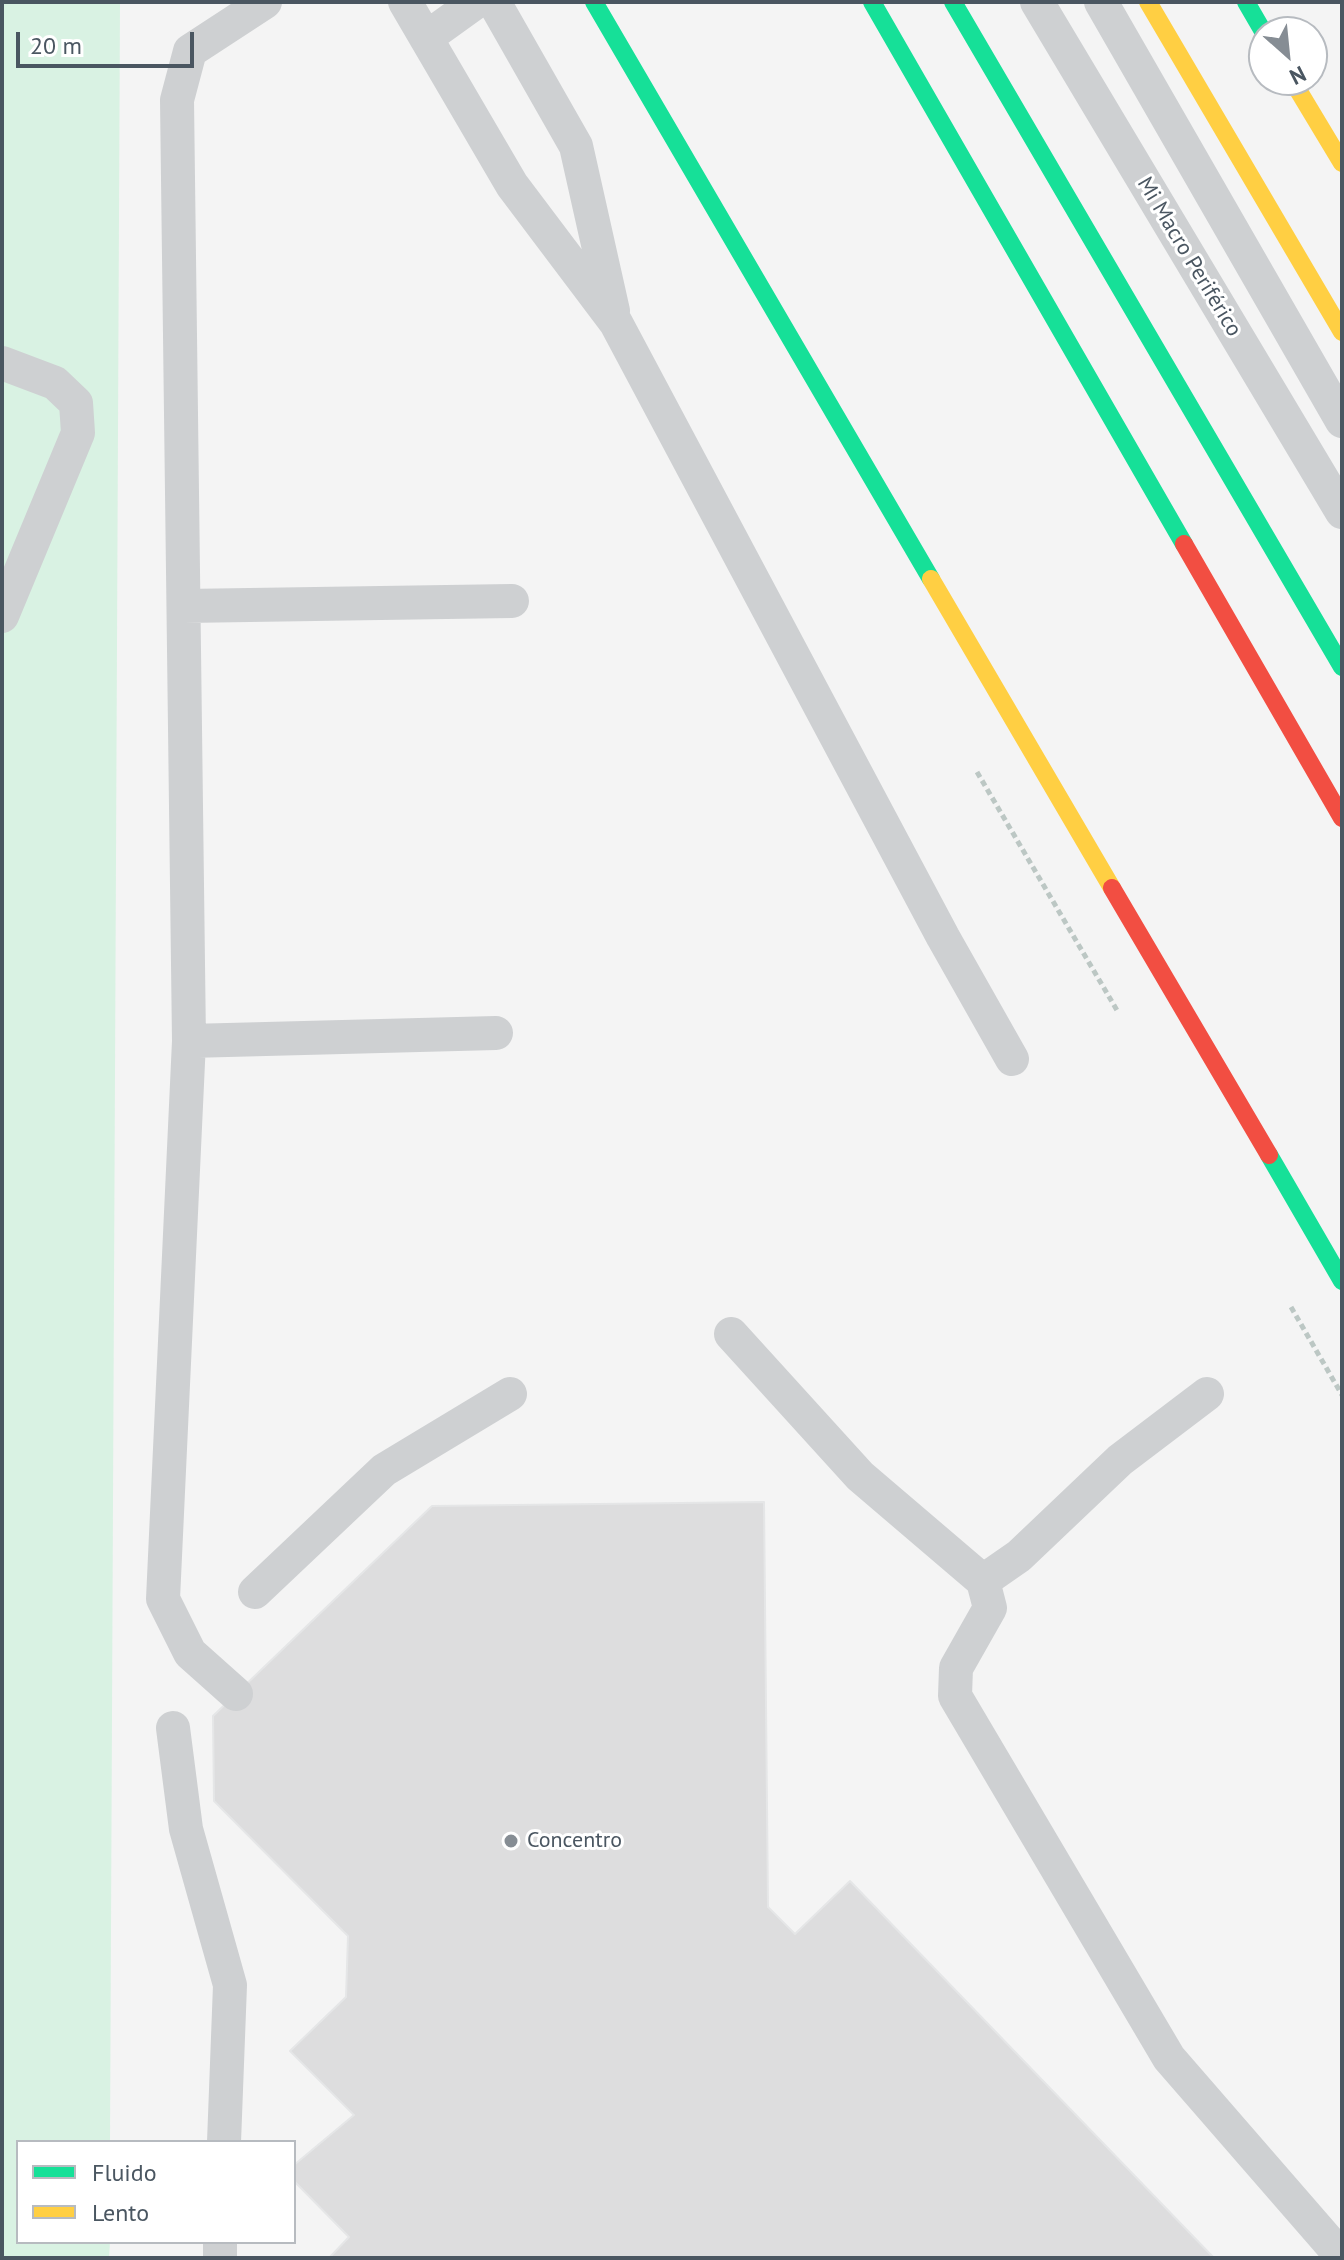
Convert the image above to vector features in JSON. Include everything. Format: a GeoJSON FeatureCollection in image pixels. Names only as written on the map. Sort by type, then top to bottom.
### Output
{"type":"FeatureCollection","features":[{"type":"Feature","properties":{"kind":"main road"},"geometry":{"type":"LineString","coordinates":[[594,2],[1342,1281]]}},
{"type":"Feature","properties":{"kind":"main road"},"geometry":{"type":"LineString","coordinates":[[872,2],[1342,818]]}},
{"type":"Feature","properties":{"kind":"main road"},"geometry":{"type":"LineString","coordinates":[[953,2],[1342,667]]}},
{"type":"Feature","properties":{"kind":"main road"},"geometry":{"type":"LineString","coordinates":[[1148,2],[1342,332]]}},
{"type":"Feature","properties":{"kind":"main road"},"geometry":{"type":"LineString","coordinates":[[1302,96],[1342,163]]}},
{"type":"Feature","properties":{"kind":"lane"},"geometry":{"type":"LineString","coordinates":[[236,1694],[190,1653],[163,1599],[189,1041],[177,100],[190,51],[265,2]]}},
{"type":"Feature","properties":{"kind":"lane"},"geometry":{"type":"LineString","coordinates":[[405,2],[512,185],[616,323],[943,937],[1012,1059]]}},
{"type":"Feature","properties":{"kind":"lane"},"geometry":{"type":"LineString","coordinates":[[426,38],[476,2]]}},
{"type":"Feature","properties":{"kind":"lane"},"geometry":{"type":"LineString","coordinates":[[494,2],[576,146],[616,323]]}},
{"type":"Feature","properties":{"kind":"lane","name":"Mi Macro Periférico"},"geometry":{"type":"LineString","coordinates":[[1037,2],[1342,512]]}},
{"type":"Feature","properties":{"kind":"lane"},"geometry":{"type":"LineString","coordinates":[[1101,2],[1342,421]]}},
{"type":"Feature","properties":{"kind":"lane"},"geometry":{"type":"LineString","coordinates":[[2,363],[55,383],[76,403],[78,433],[2,616]]}},
{"type":"Feature","properties":{"kind":"lane"},"geometry":{"type":"LineString","coordinates":[[184,606],[512,601]]}},
{"type":"Feature","properties":{"kind":"lane"},"geometry":{"type":"LineString","coordinates":[[189,1041],[496,1033]]}},
{"type":"Feature","properties":{"kind":"lane"},"geometry":{"type":"LineString","coordinates":[[731,1334],[860,1476],[983,1581],[990,1608],[956,1668],[955,1696],[1169,2058],[1342,2257]]}},
{"type":"Feature","properties":{"kind":"lane"},"geometry":{"type":"LineString","coordinates":[[255,1592],[384,1470],[510,1394]]}},
{"type":"Feature","properties":{"kind":"lane"},"geometry":{"type":"LineString","coordinates":[[983,1581],[1019,1556],[1120,1460],[1207,1394]]}},
{"type":"Feature","properties":{"kind":"lane"},"geometry":{"type":"LineString","coordinates":[[173,1728],[186,1829],[230,1985],[224,2140]]}},
{"type":"Feature","properties":{"kind":"green space"},"geometry":{"type":"Polygon","coordinates":[[[2,2],[120,2],[110,2140],[16,2140],[16,2244],[110,2244],[109,2258],[2,2258],[2,2]]]}},
{"type":"Feature","properties":{"kind":"building","name":"Concentro"},"geometry":{"type":"Polygon","coordinates":[[[764,1502],[768,1907],[795,1934],[850,1881],[1214,2258],[329,2258],[349,2237],[296,2183],[296,2163],[354,2115],[290,2051],[346,1997],[348,1936],[214,1801],[213,1716],[432,1506],[764,1502]]]}},
{"type":"Feature","properties":{"kind":"traffic: fast"},"geometry":{"type":"LineString","coordinates":[[594,2],[931,579]]}},
{"type":"Feature","properties":{"kind":"traffic: fast"},"geometry":{"type":"LineString","coordinates":[[872,2],[1184,544]]}},
{"type":"Feature","properties":{"kind":"traffic: fast"},"geometry":{"type":"LineString","coordinates":[[953,2],[1342,667]]}},
{"type":"Feature","properties":{"kind":"traffic: fast"},"geometry":{"type":"LineString","coordinates":[[1246,2],[1254,16]]}},
{"type":"Feature","properties":{"kind":"traffic: fast"},"geometry":{"type":"LineString","coordinates":[[1269,1155],[1342,1281]]}},
{"type":"Feature","properties":{"kind":"traffic: slow"},"geometry":{"type":"LineString","coordinates":[[1148,2],[1342,332]]}},
{"type":"Feature","properties":{"kind":"traffic: slow"},"geometry":{"type":"LineString","coordinates":[[1302,96],[1342,163]]}},
{"type":"Feature","properties":{"kind":"traffic: slow"},"geometry":{"type":"LineString","coordinates":[[931,579],[1112,888]]}},
{"type":"Feature","properties":{"kind":"traffic: jam"},"geometry":{"type":"LineString","coordinates":[[1184,544],[1342,818]]}},
{"type":"Feature","properties":{"kind":"traffic: jam"},"geometry":{"type":"LineString","coordinates":[[1112,888],[1269,1155]]}},
{"type":"Feature","properties":{"kind":"place","name":"Concentro"},"geometry":{"type":"Point","coordinates":[511,1841]}}]}
